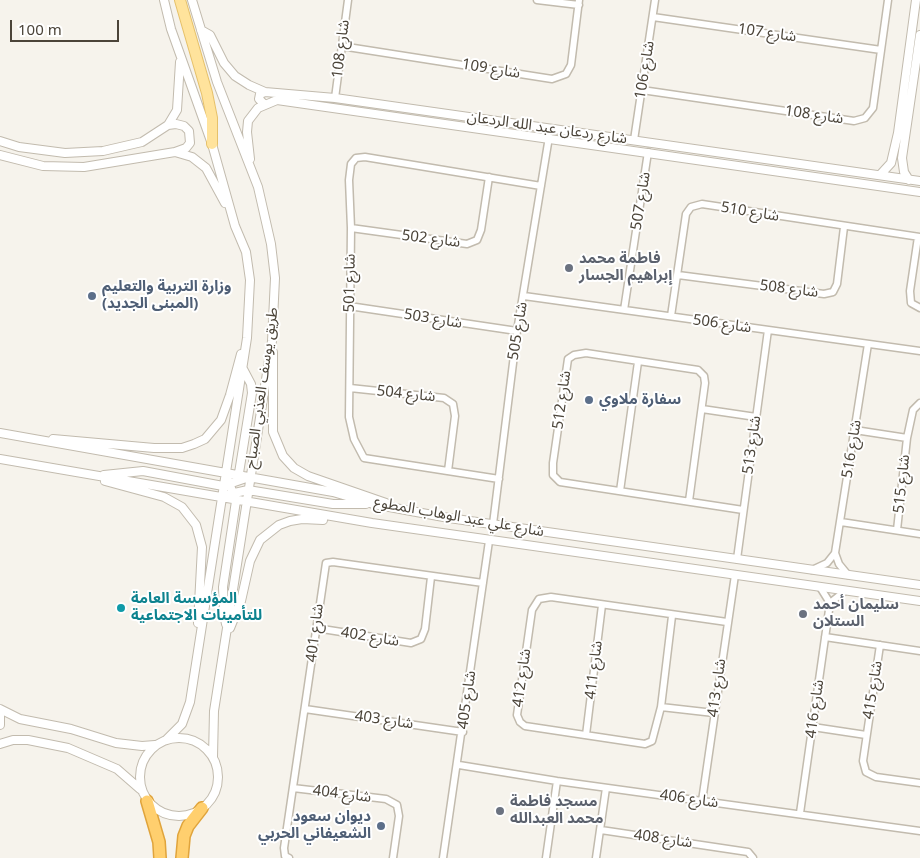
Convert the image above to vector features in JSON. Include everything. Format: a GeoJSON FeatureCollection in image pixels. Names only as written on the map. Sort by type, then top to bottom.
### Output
{"type":"FeatureCollection","features":[{"type":"Feature","properties":{"kind":"highway"},"geometry":{"type":"LineString","coordinates":[[147,801],[159,842],[160,858]]}},
{"type":"Feature","properties":{"kind":"highway"},"geometry":{"type":"LineString","coordinates":[[183,854],[188,826],[202,808]]}},
{"type":"Feature","properties":{"kind":"main road"},"geometry":{"type":"LineString","coordinates":[[180,0],[207,93],[212,118],[212,144]]}},
{"type":"Feature","properties":{"kind":"street","name":"طريق يوسف العذبي الصباح"},"geometry":{"type":"LineString","coordinates":[[164,0],[212,144],[235,226],[246,252],[250,280],[247,338],[225,473],[246,502],[214,711],[212,757]]}},
{"type":"Feature","properties":{"kind":"street","name":"طريق يوسف العذبي الصباح"},"geometry":{"type":"LineString","coordinates":[[166,740],[182,724],[188,713],[221,498],[250,477],[272,341],[275,278],[271,244],[258,187],[217,82],[192,0]]}},
{"type":"Feature","properties":{"kind":"street","name":"شارع 108"},"geometry":{"type":"LineString","coordinates":[[335,98],[348,0]]}},
{"type":"Feature","properties":{"kind":"street"},"geometry":{"type":"LineString","coordinates":[[537,0],[579,3]]}},
{"type":"Feature","properties":{"kind":"street","name":"شارع 106"},"geometry":{"type":"LineString","coordinates":[[634,140],[655,0]]}},
{"type":"Feature","properties":{"kind":"street","name":"شارع 108"},"geometry":{"type":"LineString","coordinates":[[642,90],[854,121],[862,120],[868,116],[873,108],[888,0]]}},
{"type":"Feature","properties":{"kind":"street"},"geometry":{"type":"LineString","coordinates":[[880,176],[888,168],[893,157],[916,0]]}},
{"type":"Feature","properties":{"kind":"street","name":"شارع 109"},"geometry":{"type":"LineString","coordinates":[[341,46],[552,78],[566,74],[571,65],[579,3]]}},
{"type":"Feature","properties":{"kind":"street","name":"شارع 107"},"geometry":{"type":"LineString","coordinates":[[653,17],[881,50]]}},
{"type":"Feature","properties":{"kind":"street","name":"شارع ردعان عبد الله الردعان"},"geometry":{"type":"LineString","coordinates":[[201,30],[210,35],[224,63],[235,76],[249,86],[265,92],[335,98],[920,182]]}},
{"type":"Feature","properties":{"kind":"street"},"geometry":{"type":"LineString","coordinates":[[909,180],[904,172],[902,158],[920,38]]}},
{"type":"Feature","properties":{"kind":"street"},"geometry":{"type":"LineString","coordinates":[[0,141],[43,151],[85,153],[124,148],[142,142],[168,125],[177,110],[180,52]]}},
{"type":"Feature","properties":{"kind":"street"},"geometry":{"type":"LineString","coordinates":[[258,187],[249,156],[247,132],[248,121],[253,113],[264,104],[259,99],[260,94],[265,92]]}},
{"type":"Feature","properties":{"kind":"street","name":"شارع ردعان عبد الله الردعان"},"geometry":{"type":"LineString","coordinates":[[264,104],[277,100],[920,192]]}},
{"type":"Feature","properties":{"kind":"street"},"geometry":{"type":"LineString","coordinates":[[459,125],[461,116]]}},
{"type":"Feature","properties":{"kind":"street"},"geometry":{"type":"LineString","coordinates":[[0,156],[43,166],[84,167],[175,152],[186,148],[191,137],[189,131],[184,126],[168,125]]}},
{"type":"Feature","properties":{"kind":"street","name":"شارع 505"},"geometry":{"type":"LineString","coordinates":[[493,524],[517,331],[549,138]]}},
{"type":"Feature","properties":{"kind":"street"},"geometry":{"type":"LineString","coordinates":[[175,152],[192,157],[206,168],[235,226]]}},
{"type":"Feature","properties":{"kind":"street","name":"شارع 507"},"geometry":{"type":"LineString","coordinates":[[624,310],[648,152]]}},
{"type":"Feature","properties":{"kind":"street"},"geometry":{"type":"LineString","coordinates":[[731,164],[732,154]]}},
{"type":"Feature","properties":{"kind":"street","name":"شارع 501"},"geometry":{"type":"LineString","coordinates":[[499,480],[364,458],[354,439],[349,417],[349,180],[351,164],[356,158],[365,157],[541,186]]}},
{"type":"Feature","properties":{"kind":"street"},"geometry":{"type":"LineString","coordinates":[[893,157],[902,158]]}},
{"type":"Feature","properties":{"kind":"street"},"geometry":{"type":"LineString","coordinates":[[790,173],[791,163]]}},
{"type":"Feature","properties":{"kind":"street","name":"شارع 502"},"geometry":{"type":"LineString","coordinates":[[350,228],[467,244],[477,240],[481,230],[489,177]]}},
{"type":"Feature","properties":{"kind":"street","name":"شارع 510"},"geometry":{"type":"LineString","coordinates":[[671,316],[686,214],[690,207],[702,204],[919,237]]}},
{"type":"Feature","properties":{"kind":"street","name":"شارع 508"},"geometry":{"type":"LineString","coordinates":[[678,275],[824,294],[833,292],[837,284],[844,227]]}},
{"type":"Feature","properties":{"kind":"street"},"geometry":{"type":"LineString","coordinates":[[919,237],[910,292],[911,303],[920,308]]}},
{"type":"Feature","properties":{"kind":"street","name":"شارع 506"},"geometry":{"type":"LineString","coordinates":[[524,296],[920,351]]}},
{"type":"Feature","properties":{"kind":"street","name":"شارع 503"},"geometry":{"type":"LineString","coordinates":[[349,306],[517,331]]}},
{"type":"Feature","properties":{"kind":"street","name":"شارع 513"},"geometry":{"type":"LineString","coordinates":[[737,559],[768,330]]}},
{"type":"Feature","properties":{"kind":"street"},"geometry":{"type":"LineString","coordinates":[[22,438],[163,449],[182,448],[194,444],[205,439],[221,420],[247,338]]}},
{"type":"Feature","properties":{"kind":"street"},"geometry":{"type":"LineString","coordinates":[[272,341],[274,364],[273,432],[283,456],[294,468],[308,476],[404,510]]}},
{"type":"Feature","properties":{"kind":"street","name":"شارع 516"},"geometry":{"type":"LineString","coordinates":[[835,554],[868,344]]}},
{"type":"Feature","properties":{"kind":"street","name":"شارع 512"},"geometry":{"type":"LineString","coordinates":[[689,502],[702,409],[704,376],[698,370],[586,354],[574,355],[568,359],[553,463],[553,475],[560,482],[689,502],[743,510]]}},
{"type":"Feature","properties":{"kind":"street"},"geometry":{"type":"LineString","coordinates":[[620,491],[638,362]]}},
{"type":"Feature","properties":{"kind":"street"},"geometry":{"type":"LineString","coordinates":[[227,631],[224,614],[224,587],[236,501],[236,486],[252,393],[251,384],[242,367]]}},
{"type":"Feature","properties":{"kind":"street","name":"شارع 504"},"geometry":{"type":"LineString","coordinates":[[350,388],[444,398],[453,404],[455,416],[448,471]]}},
{"type":"Feature","properties":{"kind":"street","name":"شارع 515"},"geometry":{"type":"LineString","coordinates":[[897,530],[907,438],[913,410],[920,403]]}},
{"type":"Feature","properties":{"kind":"street"},"geometry":{"type":"LineString","coordinates":[[702,409],[756,417]]}},
{"type":"Feature","properties":{"kind":"street","name":"شارع 515"},"geometry":{"type":"LineString","coordinates":[[855,430],[907,438]]}},
{"type":"Feature","properties":{"kind":"street","name":"شارع علي عبد الوهاب المطوع"},"geometry":{"type":"LineString","coordinates":[[0,433],[225,473],[236,486],[250,477],[333,492],[373,504],[404,510],[920,585]]}},
{"type":"Feature","properties":{"kind":"street","name":"شارع علي عبد الوهاب المطوع"},"geometry":{"type":"LineString","coordinates":[[0,459],[372,523],[920,601]]}},
{"type":"Feature","properties":{"kind":"street"},"geometry":{"type":"LineString","coordinates":[[25,464],[164,497],[182,507],[196,525],[202,547],[196,662]]}},
{"type":"Feature","properties":{"kind":"street"},"geometry":{"type":"LineString","coordinates":[[99,476],[143,472],[236,486],[333,504],[373,504]]}},
{"type":"Feature","properties":{"kind":"street"},"geometry":{"type":"LineString","coordinates":[[221,498],[236,486]]}},
{"type":"Feature","properties":{"kind":"street"},"geometry":{"type":"LineString","coordinates":[[227,631],[238,610],[254,550],[269,531],[279,525],[302,518],[372,523]]}},
{"type":"Feature","properties":{"kind":"street","name":"شارع 515"},"geometry":{"type":"LineString","coordinates":[[841,522],[920,534]]}},
{"type":"Feature","properties":{"kind":"street","name":"شارع 405"},"geometry":{"type":"LineString","coordinates":[[443,858],[463,732],[489,541]]}},
{"type":"Feature","properties":{"kind":"street"},"geometry":{"type":"LineString","coordinates":[[812,570],[828,563],[835,554]]}},
{"type":"Feature","properties":{"kind":"street"},"geometry":{"type":"LineString","coordinates":[[835,554],[839,564],[848,575]]}},
{"type":"Feature","properties":{"kind":"street","name":"شارع 401"},"geometry":{"type":"LineString","coordinates":[[289,858],[285,856],[284,848],[326,563],[333,562],[483,583]]}},
{"type":"Feature","properties":{"kind":"street","name":"شارع 413"},"geometry":{"type":"LineString","coordinates":[[702,801],[735,575]]}},
{"type":"Feature","properties":{"kind":"street","name":"شارع 402"},"geometry":{"type":"LineString","coordinates":[[316,628],[411,643],[421,638],[425,629],[431,577]]}},
{"type":"Feature","properties":{"kind":"street"},"geometry":{"type":"LineString","coordinates":[[820,588],[830,603],[845,590]]}},
{"type":"Feature","properties":{"kind":"street"},"geometry":{"type":"LineString","coordinates":[[909,599],[920,595]]}},
{"type":"Feature","properties":{"kind":"street","name":"شارع 412"},"geometry":{"type":"LineString","coordinates":[[672,616],[661,706],[652,741],[645,744],[525,726],[520,722],[517,715],[532,610],[538,599],[551,597],[672,616],[727,622]]}},
{"type":"Feature","properties":{"kind":"street","name":"شارع 416"},"geometry":{"type":"LineString","coordinates":[[800,814],[830,603]]}},
{"type":"Feature","properties":{"kind":"street","name":"شارع 411"},"geometry":{"type":"LineString","coordinates":[[586,735],[602,605]]}},
{"type":"Feature","properties":{"kind":"street","name":"شارع 415"},"geometry":{"type":"LineString","coordinates":[[826,637],[920,651]]}},
{"type":"Feature","properties":{"kind":"street","name":"شارع 415"},"geometry":{"type":"LineString","coordinates":[[880,645],[863,761],[866,772],[876,777],[920,783]]}},
{"type":"Feature","properties":{"kind":"street"},"geometry":{"type":"LineString","coordinates":[[661,706],[714,713]]}},
{"type":"Feature","properties":{"kind":"street"},"geometry":{"type":"LineString","coordinates":[[0,709],[20,719],[54,724],[116,743],[136,746],[155,745],[166,740],[179,738],[192,740],[204,747],[212,757],[218,779],[213,795],[202,808],[192,814],[167,815],[147,801],[141,790],[139,778],[141,765],[155,745]]}},
{"type":"Feature","properties":{"kind":"street","name":"شارع 403"},"geometry":{"type":"LineString","coordinates":[[305,709],[463,732]]}},
{"type":"Feature","properties":{"kind":"street"},"geometry":{"type":"LineString","coordinates":[[0,715],[0,725]]}},
{"type":"Feature","properties":{"kind":"street","name":"شارع 415"},"geometry":{"type":"LineString","coordinates":[[813,727],[866,735]]}},
{"type":"Feature","properties":{"kind":"street"},"geometry":{"type":"LineString","coordinates":[[0,744],[13,740],[28,740],[68,748],[117,769],[141,790]]}},
{"type":"Feature","properties":{"kind":"street","name":"شارع 406"},"geometry":{"type":"LineString","coordinates":[[458,765],[606,788],[920,831]]}},
{"type":"Feature","properties":{"kind":"street"},"geometry":{"type":"LineString","coordinates":[[546,858],[557,781]]}},
{"type":"Feature","properties":{"kind":"street","name":"شارع 404"},"geometry":{"type":"LineString","coordinates":[[293,788],[386,799],[397,805],[399,816],[393,858]]}},
{"type":"Feature","properties":{"kind":"street"},"geometry":{"type":"LineString","coordinates":[[596,858],[606,788]]}},
{"type":"Feature","properties":{"kind":"street","name":"شارع 408"},"geometry":{"type":"LineString","coordinates":[[601,830],[748,852],[752,858]]}},
{"type":"Feature","properties":{"kind":"place","name":"فاطمة محمد إبراهيم الجسار"},"geometry":{"type":"Point","coordinates":[569,268]}},
{"type":"Feature","properties":{"kind":"place","name":"وزارة التربية والتعليم (المبنى الجديد)"},"geometry":{"type":"Point","coordinates":[92,296]}},
{"type":"Feature","properties":{"kind":"place","name":"سفارة ملاوي"},"geometry":{"type":"Point","coordinates":[589,400]}},
{"type":"Feature","properties":{"kind":"place","name":"المؤسسة العامة للتأمينات الاجتماعية"},"geometry":{"type":"Point","coordinates":[121,608]}},
{"type":"Feature","properties":{"kind":"place","name":"سليمان أحمد الستلان"},"geometry":{"type":"Point","coordinates":[803,614]}},
{"type":"Feature","properties":{"kind":"place","name":"مسجد فاطمة محمد العبدالله"},"geometry":{"type":"Point","coordinates":[500,811]}},
{"type":"Feature","properties":{"kind":"place","name":"ديوان سعود الشعيفاني الحربي"},"geometry":{"type":"Point","coordinates":[381,826]}}]}
